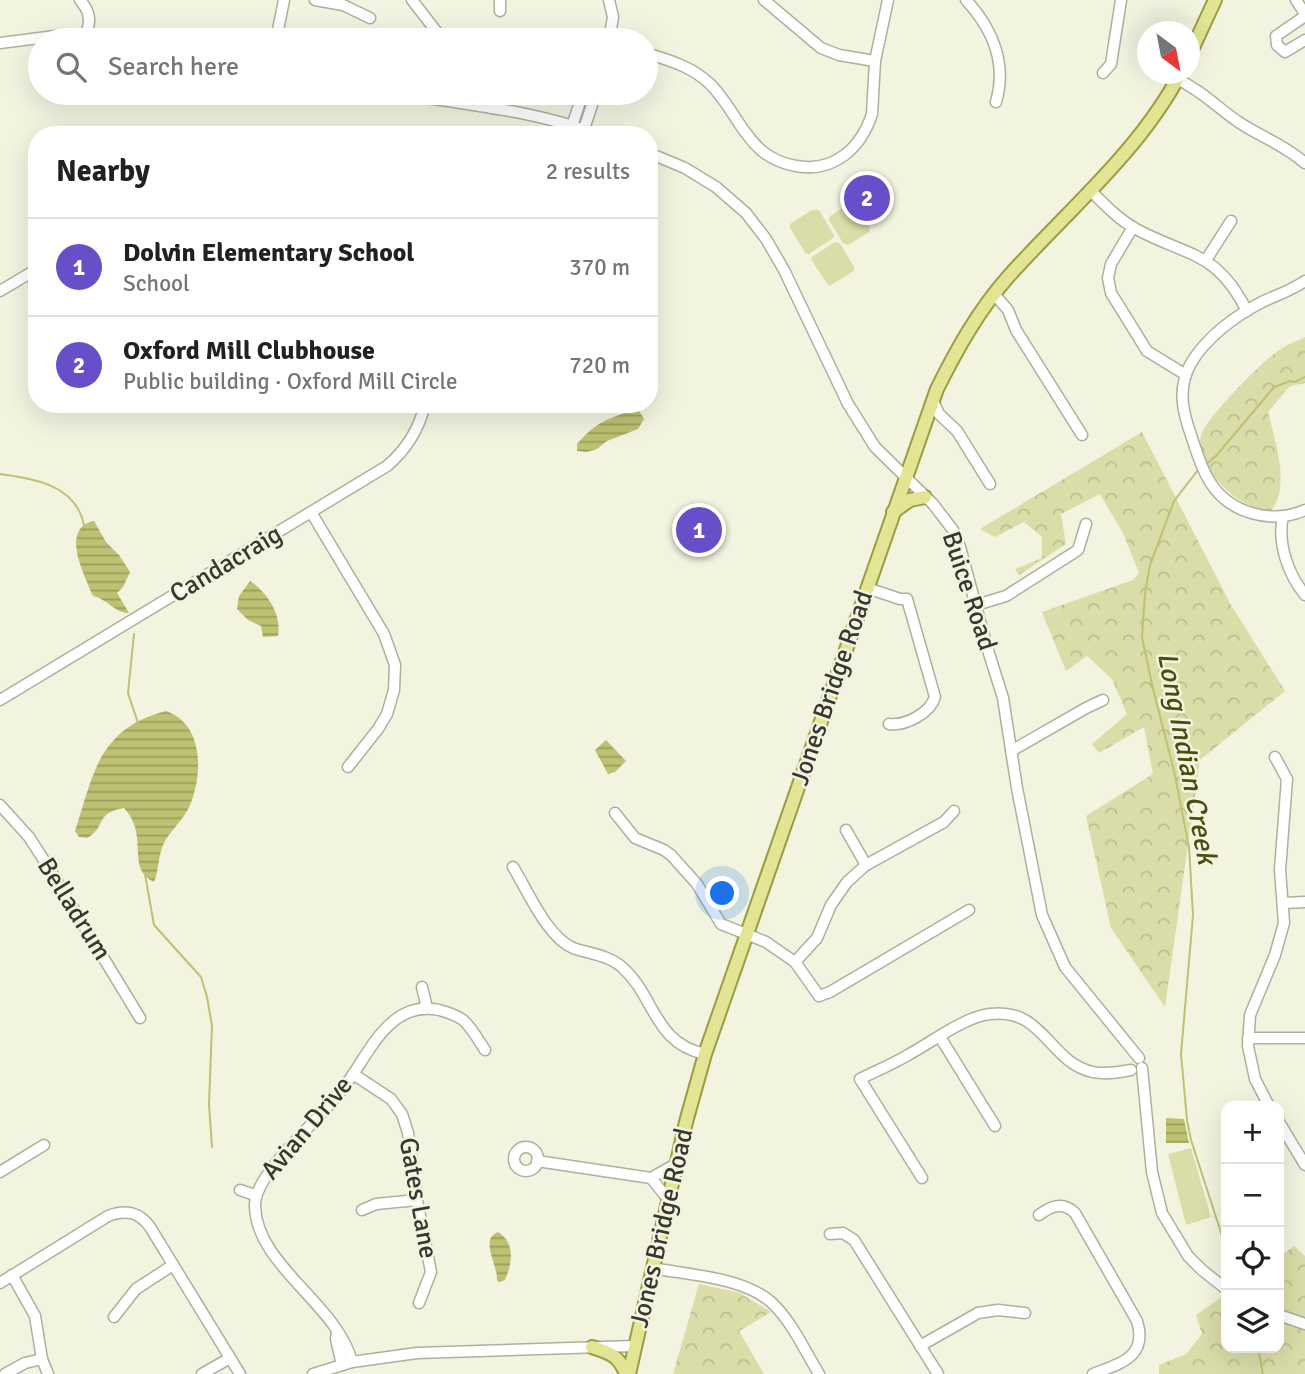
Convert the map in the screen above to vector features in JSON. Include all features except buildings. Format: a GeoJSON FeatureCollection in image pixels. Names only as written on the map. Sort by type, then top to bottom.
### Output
{"type":"FeatureCollection","features":[{"type":"Feature","properties":{"kind":"main road"},"geometry":{"type":"LineString","coordinates":[[1200,31],[1215,0]]}},
{"type":"Feature","properties":{"kind":"main road","name":"Jones Bridge Road"},"geometry":{"type":"LineString","coordinates":[[628,1374],[676,1164],[705,1054],[933,401],[955,354],[994,294],[1135,138],[1172,84]]}},
{"type":"Feature","properties":{"kind":"main road"},"geometry":{"type":"LineString","coordinates":[[893,513],[909,500],[925,497]]}},
{"type":"Feature","properties":{"kind":"main road"},"geometry":{"type":"LineString","coordinates":[[592,1347],[612,1353],[620,1360],[628,1374]]}},
{"type":"Feature","properties":{"kind":"street"},"geometry":{"type":"LineString","coordinates":[[80,0],[88,11],[89,28]]}},
{"type":"Feature","properties":{"kind":"street"},"geometry":{"type":"LineString","coordinates":[[278,28],[284,0]]}},
{"type":"Feature","properties":{"kind":"street"},"geometry":{"type":"LineString","coordinates":[[315,0],[344,5],[370,18]]}},
{"type":"Feature","properties":{"kind":"street"},"geometry":{"type":"LineString","coordinates":[[412,0],[434,28]]}},
{"type":"Feature","properties":{"kind":"street"},"geometry":{"type":"LineString","coordinates":[[609,0],[613,17],[611,28]]}},
{"type":"Feature","properties":{"kind":"street"},"geometry":{"type":"LineString","coordinates":[[764,0],[821,48],[839,55],[876,61]]}},
{"type":"Feature","properties":{"kind":"street"},"geometry":{"type":"LineString","coordinates":[[658,57],[702,78],[720,95],[761,150],[782,163],[805,168],[823,167],[849,152],[862,137],[872,114],[876,61],[888,0]]}},
{"type":"Feature","properties":{"kind":"street"},"geometry":{"type":"LineString","coordinates":[[966,0],[986,25],[995,46],[1000,63],[996,102]]}},
{"type":"Feature","properties":{"kind":"street"},"geometry":{"type":"LineString","coordinates":[[1103,73],[1111,64],[1121,0]]}},
{"type":"Feature","properties":{"kind":"street"},"geometry":{"type":"LineString","coordinates":[[1296,0],[1305,15],[1276,36],[1277,45],[1285,52],[1305,40]]}},
{"type":"Feature","properties":{"kind":"street"},"geometry":{"type":"LineString","coordinates":[[0,43],[28,39]]}},
{"type":"Feature","properties":{"kind":"street"},"geometry":{"type":"LineString","coordinates":[[1190,84],[1242,124],[1284,146],[1305,163]]}},
{"type":"Feature","properties":{"kind":"street"},"geometry":{"type":"LineString","coordinates":[[472,105],[556,126]]}},
{"type":"Feature","properties":{"kind":"street"},"geometry":{"type":"LineString","coordinates":[[571,126],[579,105]]}},
{"type":"Feature","properties":{"kind":"street"},"geometry":{"type":"LineString","coordinates":[[585,126],[592,105]]}},
{"type":"Feature","properties":{"kind":"street","name":"Buice Road"},"geometry":{"type":"LineString","coordinates":[[658,157],[685,168],[716,187],[732,199],[759,230],[797,294],[853,413],[875,447],[942,514],[953,530],[1003,698],[1042,915],[1065,967],[1119,1035],[1142,1084],[1149,1127],[1152,1172],[1162,1213],[1188,1256],[1221,1285]]}},
{"type":"Feature","properties":{"kind":"street"},"geometry":{"type":"LineString","coordinates":[[1090,190],[1114,214],[1133,227],[1206,260],[1230,282],[1247,310]]}},
{"type":"Feature","properties":{"kind":"street"},"geometry":{"type":"LineString","coordinates":[[1206,260],[1231,221]]}},
{"type":"Feature","properties":{"kind":"street"},"geometry":{"type":"LineString","coordinates":[[1133,227],[1111,264],[1108,278],[1111,293],[1147,351],[1186,375]]}},
{"type":"Feature","properties":{"kind":"street"},"geometry":{"type":"LineString","coordinates":[[0,291],[28,274]]}},
{"type":"Feature","properties":{"kind":"street"},"geometry":{"type":"LineString","coordinates":[[1305,281],[1247,310],[1210,341],[1194,359],[1186,375],[1182,394],[1183,414],[1202,467],[1210,483],[1224,498],[1243,510],[1263,516],[1283,516],[1305,510]]}},
{"type":"Feature","properties":{"kind":"street"},"geometry":{"type":"LineString","coordinates":[[994,294],[1008,310],[1016,330],[1082,435]]}},
{"type":"Feature","properties":{"kind":"street"},"geometry":{"type":"LineString","coordinates":[[933,401],[934,408],[957,431],[990,484]]}},
{"type":"Feature","properties":{"kind":"street","name":"Candacraig"},"geometry":{"type":"LineString","coordinates":[[0,700],[387,466],[401,454],[416,431],[422,413]]}},
{"type":"Feature","properties":{"kind":"street"},"geometry":{"type":"LineString","coordinates":[[923,427],[944,420]]}},
{"type":"Feature","properties":{"kind":"street"},"geometry":{"type":"LineString","coordinates":[[311,512],[384,635],[394,665],[394,690],[387,713],[378,729],[348,766]]}},
{"type":"Feature","properties":{"kind":"street"},"geometry":{"type":"LineString","coordinates":[[1283,516],[1284,552],[1289,569],[1305,595]]}},
{"type":"Feature","properties":{"kind":"street"},"geometry":{"type":"LineString","coordinates":[[976,605],[1006,596],[1078,550],[1086,524]]}},
{"type":"Feature","properties":{"kind":"street"},"geometry":{"type":"LineString","coordinates":[[867,587],[907,599],[935,697],[932,706],[923,713],[897,725],[889,724]]}},
{"type":"Feature","properties":{"kind":"street"},"geometry":{"type":"LineString","coordinates":[[1012,751],[1103,700]]}},
{"type":"Feature","properties":{"kind":"street"},"geometry":{"type":"LineString","coordinates":[[1266,1101],[1255,1080],[1250,1063],[1248,1038],[1254,1002],[1280,942],[1284,903],[1280,870],[1287,779],[1275,757]]}},
{"type":"Feature","properties":{"kind":"street","name":"Belladrum"},"geometry":{"type":"LineString","coordinates":[[0,805],[29,837],[141,1018]]}},
{"type":"Feature","properties":{"kind":"street"},"geometry":{"type":"LineString","coordinates":[[795,962],[817,938],[840,889],[866,865],[944,822],[954,811]]}},
{"type":"Feature","properties":{"kind":"street"},"geometry":{"type":"LineString","coordinates":[[615,813],[635,838],[671,855],[697,884],[721,923],[766,942],[795,962],[818,996],[830,992],[969,910]]}},
{"type":"Feature","properties":{"kind":"street"},"geometry":{"type":"LineString","coordinates":[[846,830],[866,865]]}},
{"type":"Feature","properties":{"kind":"street"},"geometry":{"type":"LineString","coordinates":[[513,867],[557,936],[572,947],[607,958],[622,967],[633,978],[669,1036],[685,1048],[705,1054]]}},
{"type":"Feature","properties":{"kind":"street"},"geometry":{"type":"LineString","coordinates":[[1284,903],[1305,902]]}},
{"type":"Feature","properties":{"kind":"street"},"geometry":{"type":"LineString","coordinates":[[422,986],[427,1008],[449,1012],[463,1021],[485,1050]]}},
{"type":"Feature","properties":{"kind":"street","name":"Avian Drive"},"geometry":{"type":"LineString","coordinates":[[347,1363],[336,1339],[337,1332],[263,1241],[255,1210],[255,1195],[273,1167],[354,1074],[388,1026],[403,1014],[427,1008]]}},
{"type":"Feature","properties":{"kind":"street"},"geometry":{"type":"LineString","coordinates":[[922,1178],[860,1079],[978,1017],[1005,1014],[1029,1021],[1063,1058],[1076,1066],[1096,1073],[1113,1072],[1134,1065]]}},
{"type":"Feature","properties":{"kind":"street"},"geometry":{"type":"LineString","coordinates":[[940,1037],[995,1126]]}},
{"type":"Feature","properties":{"kind":"street"},"geometry":{"type":"LineString","coordinates":[[1248,1038],[1305,1038]]}},
{"type":"Feature","properties":{"kind":"street","name":"Gates Lane"},"geometry":{"type":"LineString","coordinates":[[354,1074],[391,1099],[402,1114],[408,1133],[430,1272],[419,1303]]}},
{"type":"Feature","properties":{"kind":"street"},"geometry":{"type":"LineString","coordinates":[[1284,1130],[1305,1165]]}},
{"type":"Feature","properties":{"kind":"street"},"geometry":{"type":"LineString","coordinates":[[0,1172],[44,1145]]}},
{"type":"Feature","properties":{"kind":"street"},"geometry":{"type":"LineString","coordinates":[[537,1161],[651,1178],[676,1164]]}},
{"type":"Feature","properties":{"kind":"street"},"geometry":{"type":"LineString","coordinates":[[651,1178],[668,1199]]}},
{"type":"Feature","properties":{"kind":"street"},"geometry":{"type":"LineString","coordinates":[[240,1190],[255,1195]]}},
{"type":"Feature","properties":{"kind":"street"},"geometry":{"type":"LineString","coordinates":[[362,1210],[376,1204],[417,1200]]}},
{"type":"Feature","properties":{"kind":"street"},"geometry":{"type":"LineString","coordinates":[[1039,1215],[1047,1208],[1058,1206],[1069,1208],[1075,1213],[1137,1321],[1140,1342],[1134,1353],[1124,1362],[1093,1374]]}},
{"type":"Feature","properties":{"kind":"street"},"geometry":{"type":"LineString","coordinates":[[0,1283],[108,1216],[122,1212],[135,1214],[146,1222],[240,1374]]}},
{"type":"Feature","properties":{"kind":"street"},"geometry":{"type":"LineString","coordinates":[[830,1234],[843,1233],[854,1240],[938,1374]]}},
{"type":"Feature","properties":{"kind":"street"},"geometry":{"type":"LineString","coordinates":[[114,1317],[139,1286],[173,1265]]}},
{"type":"Feature","properties":{"kind":"street"},"geometry":{"type":"LineString","coordinates":[[652,1268],[740,1284],[756,1292],[772,1303],[784,1318],[819,1374]]}},
{"type":"Feature","properties":{"kind":"street"},"geometry":{"type":"LineString","coordinates":[[12,1275],[35,1317],[42,1359],[48,1374]]}},
{"type":"Feature","properties":{"kind":"street"},"geometry":{"type":"LineString","coordinates":[[920,1346],[978,1313],[998,1310],[1024,1313]]}},
{"type":"Feature","properties":{"kind":"street"},"geometry":{"type":"LineString","coordinates":[[1284,1317],[1305,1324]]}},
{"type":"Feature","properties":{"kind":"street"},"geometry":{"type":"LineString","coordinates":[[313,1374],[347,1363],[417,1353],[634,1346]]}},
{"type":"Feature","properties":{"kind":"street"},"geometry":{"type":"LineString","coordinates":[[202,1374],[230,1358]]}},
{"type":"Feature","properties":{"kind":"street"},"geometry":{"type":"LineString","coordinates":[[5,1374],[24,1363],[42,1359]]}},
{"type":"Feature","properties":{"kind":"green space"},"geometry":{"type":"Polygon","coordinates":[[[851,203],[870,228],[869,232],[848,245],[843,243],[829,220],[830,216],[851,203]]]}},
{"type":"Feature","properties":{"kind":"green space"},"geometry":{"type":"Polygon","coordinates":[[[812,210],[819,210],[834,235],[806,254],[790,224],[812,210]]]}},
{"type":"Feature","properties":{"kind":"green space"},"geometry":{"type":"Polygon","coordinates":[[[835,242],[840,243],[854,271],[829,286],[812,257],[835,242]]]}},
{"type":"Feature","properties":{"kind":"green space"},"geometry":{"type":"Polygon","coordinates":[[[1305,337],[1305,383],[1290,386],[1268,412],[1281,476],[1277,501],[1271,511],[1262,510],[1241,501],[1217,480],[1202,452],[1201,435],[1224,403],[1262,364],[1284,347],[1305,337]]]}},
{"type":"Feature","properties":{"kind":"green space"},"geometry":{"type":"Polygon","coordinates":[[[1142,432],[1231,605],[1285,691],[1200,760],[1165,1007],[1111,928],[1086,816],[1153,774],[1144,727],[1099,753],[1092,744],[1127,714],[1112,679],[1087,656],[1066,671],[1042,612],[1133,580],[1139,573],[1123,533],[1100,494],[1061,514],[1066,544],[1019,575],[1015,569],[1042,558],[1042,537],[1024,522],[995,537],[980,529],[1142,432]]]}},
{"type":"Feature","properties":{"kind":"green space"},"geometry":{"type":"Polygon","coordinates":[[[1191,1148],[1211,1217],[1186,1225],[1168,1154],[1191,1148]]]}},
{"type":"Feature","properties":{"kind":"green space"},"geometry":{"type":"Polygon","coordinates":[[[1294,1246],[1305,1256],[1305,1374],[1159,1374],[1159,1365],[1186,1354],[1202,1334],[1196,1315],[1221,1298],[1221,1353],[1284,1353],[1284,1253],[1294,1246]]]}},
{"type":"Feature","properties":{"kind":"green space"},"geometry":{"type":"Polygon","coordinates":[[[699,1284],[740,1293],[771,1312],[739,1331],[764,1374],[673,1374],[699,1284]]]}},
{"type":"Feature","properties":{"kind":"shaded area"},"geometry":{"type":"Polygon","coordinates":[[[626,413],[640,413],[644,419],[638,429],[607,441],[597,449],[577,451],[577,444],[584,436],[611,418],[626,413]]]}},
{"type":"Feature","properties":{"kind":"shaded area"},"geometry":{"type":"Polygon","coordinates":[[[94,521],[106,542],[130,572],[117,593],[129,613],[93,596],[85,577],[76,543],[78,533],[84,525],[94,521]]]}},
{"type":"Feature","properties":{"kind":"shaded area"},"geometry":{"type":"Polygon","coordinates":[[[250,581],[263,592],[272,605],[278,620],[278,636],[263,637],[261,626],[248,620],[237,609],[239,596],[250,581]]]}},
{"type":"Feature","properties":{"kind":"shaded area"},"geometry":{"type":"Polygon","coordinates":[[[166,711],[188,727],[194,738],[198,765],[190,805],[163,845],[154,882],[141,869],[136,830],[124,808],[108,813],[87,838],[79,837],[75,831],[94,772],[112,742],[143,719],[166,711]]]}},
{"type":"Feature","properties":{"kind":"shaded area"},"geometry":{"type":"Polygon","coordinates":[[[606,740],[626,761],[615,772],[608,774],[595,750],[606,740]]]}},
{"type":"Feature","properties":{"kind":"shaded area"},"geometry":{"type":"Polygon","coordinates":[[[1166,1118],[1184,1119],[1189,1143],[1166,1143],[1166,1118]]]}},
{"type":"Feature","properties":{"kind":"shaded area"},"geometry":{"type":"Polygon","coordinates":[[[498,1232],[508,1242],[511,1254],[505,1280],[499,1282],[490,1246],[490,1240],[498,1232]]]}},
{"type":"Feature","properties":{"kind":"waterway","name":"Long Indian Creek"},"geometry":{"type":"LineString","coordinates":[[1205,465],[1216,456],[1274,387],[1305,377]]}},
{"type":"Feature","properties":{"kind":"waterway","name":"Long Indian Creek"},"geometry":{"type":"LineString","coordinates":[[1198,470],[1174,501],[1150,565],[1142,637],[1189,847],[1193,915],[1181,1054],[1191,1140],[1221,1233]]}},
{"type":"Feature","properties":{"kind":"waterway"},"geometry":{"type":"LineString","coordinates":[[0,474],[27,478],[52,486],[72,501],[80,512],[84,525]]}},
{"type":"Feature","properties":{"kind":"waterway"},"geometry":{"type":"LineString","coordinates":[[134,634],[128,693],[138,723]]}},
{"type":"Feature","properties":{"kind":"waterway"},"geometry":{"type":"LineString","coordinates":[[145,874],[154,925],[201,977],[207,997],[212,1026],[209,1104],[212,1147]]}},
{"type":"Feature","properties":{"kind":"waterway","name":"Long Indian Creek"},"geometry":{"type":"LineString","coordinates":[[1259,1353],[1263,1374]]}},
{"type":"Feature","properties":{"kind":"place","name":"Oxford Mill Clubhouse"},"geometry":{"type":"Point","coordinates":[867,198]}},
{"type":"Feature","properties":{"kind":"place","name":"Dolvin Elementary School"},"geometry":{"type":"Point","coordinates":[699,530]}}]}
